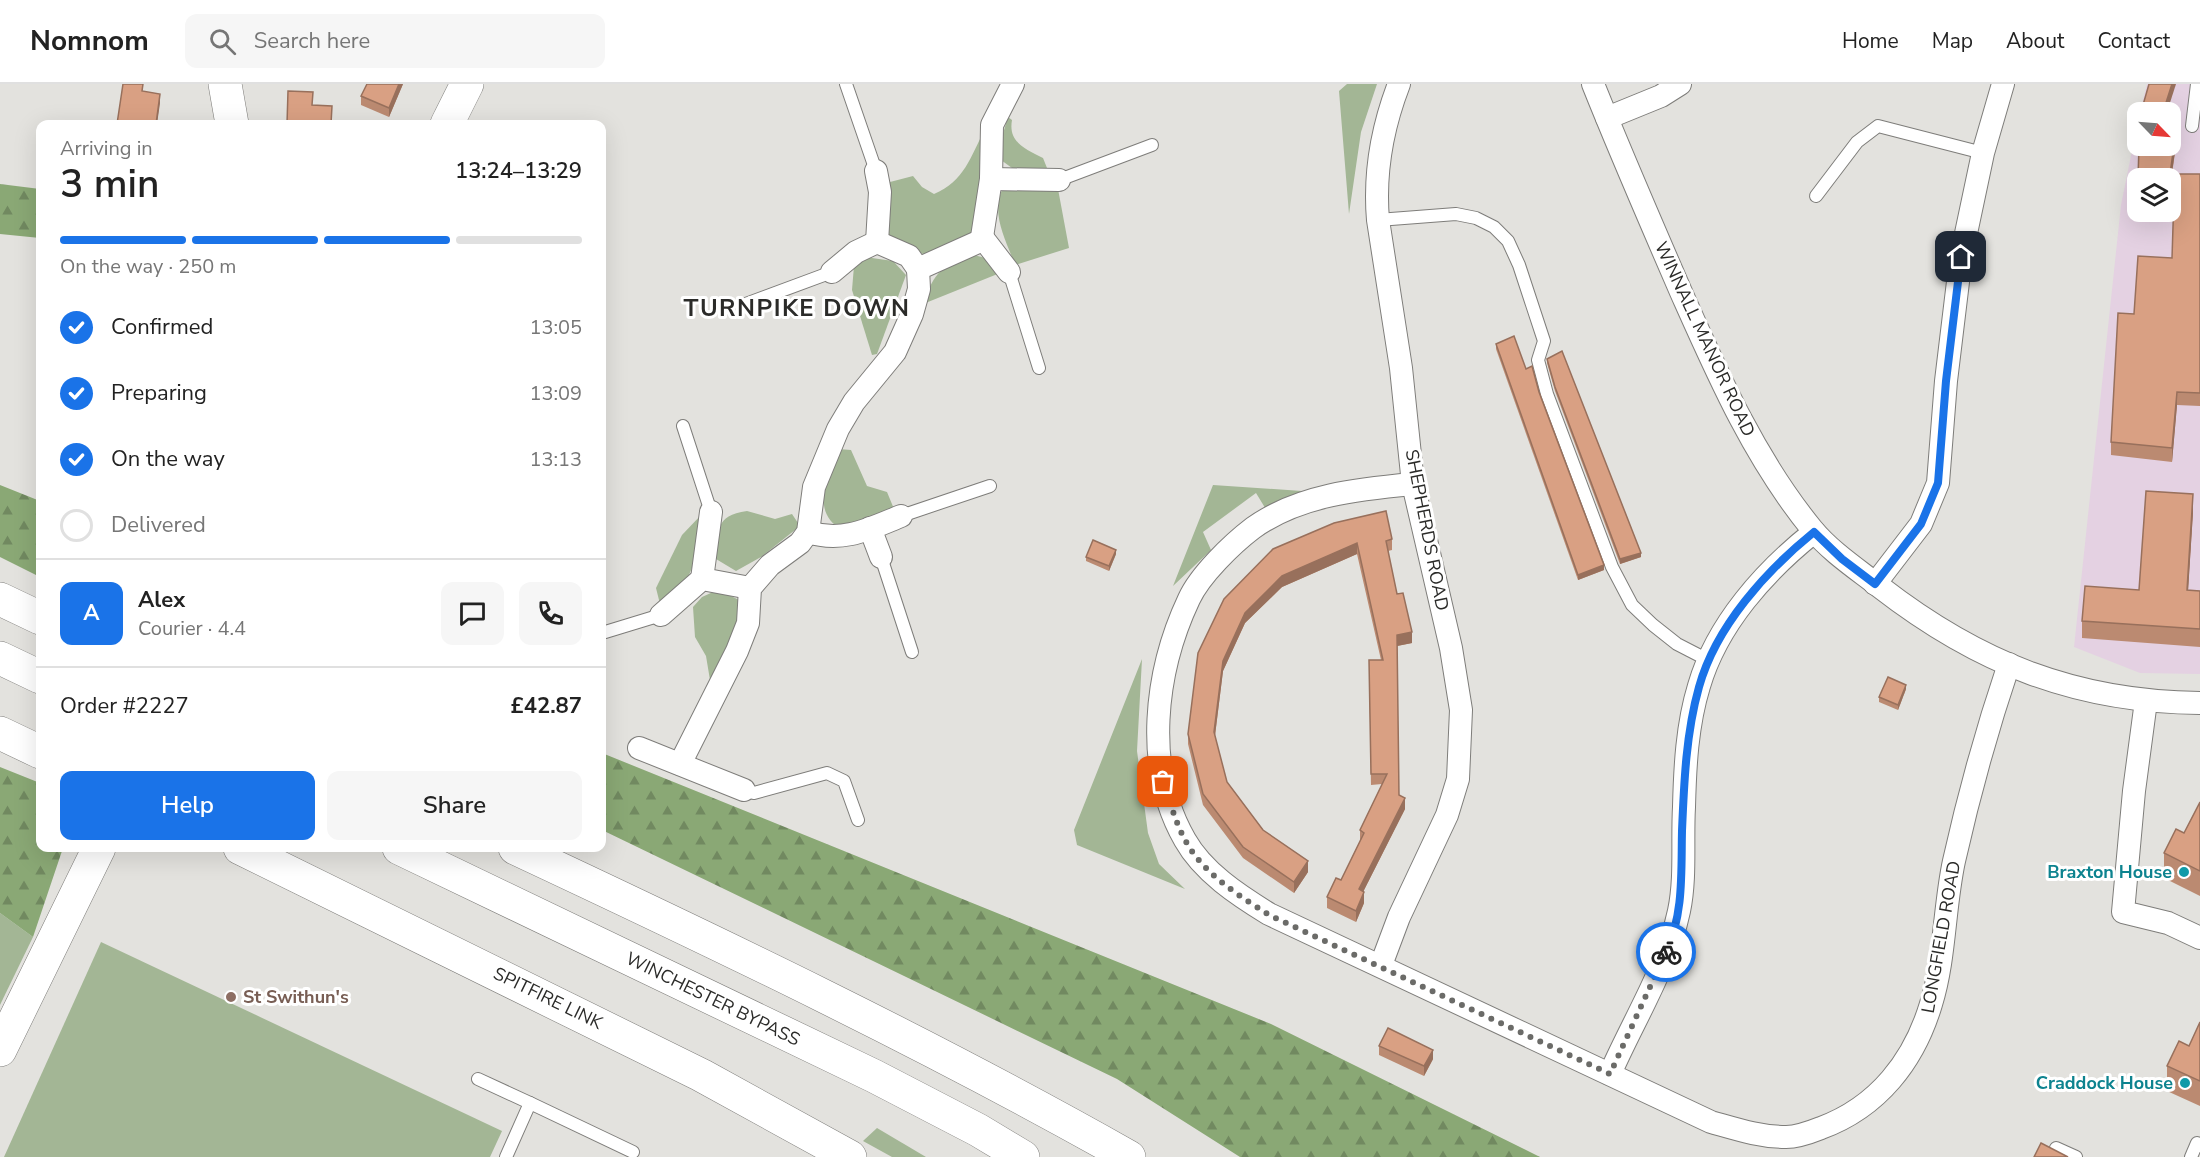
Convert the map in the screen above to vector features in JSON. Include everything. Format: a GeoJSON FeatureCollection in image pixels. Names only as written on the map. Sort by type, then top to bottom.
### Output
{"type":"FeatureCollection","features":[{"type":"Feature","properties":{"kind":"main road"},"geometry":{"type":"LineString","coordinates":[[225,84],[230,120]]}},
{"type":"Feature","properties":{"kind":"main road"},"geometry":{"type":"LineString","coordinates":[[449,120],[467,84]]}},
{"type":"Feature","properties":{"kind":"main road"},"geometry":{"type":"LineString","coordinates":[[0,599],[36,616]]}},
{"type":"Feature","properties":{"kind":"main road"},"geometry":{"type":"LineString","coordinates":[[0,658],[36,675]]}},
{"type":"Feature","properties":{"kind":"main road"},"geometry":{"type":"LineString","coordinates":[[0,733],[36,750]]}},
{"type":"Feature","properties":{"kind":"main road"},"geometry":{"type":"LineString","coordinates":[[0,1050],[97,852]]}},
{"type":"Feature","properties":{"kind":"main road","name":"SPITFIRE LINK"},"geometry":{"type":"LineString","coordinates":[[248,852],[691,1070],[850,1157]]}},
{"type":"Feature","properties":{"kind":"main road","name":"WINCHESTER BYPASS"},"geometry":{"type":"LineString","coordinates":[[407,852],[874,1076],[978,1130],[1023,1157]]}},
{"type":"Feature","properties":{"kind":"main road"},"geometry":{"type":"LineString","coordinates":[[524,852],[697,933],[939,1054],[1129,1157]]}},
{"type":"Feature","properties":{"kind":"street"},"geometry":{"type":"LineString","coordinates":[[918,269],[978,242],[982,237],[991,179],[992,125],[1013,84]]}},
{"type":"Feature","properties":{"kind":"street","name":"SHEPHERDS ROAD"},"geometry":{"type":"LineString","coordinates":[[1381,965],[1400,917],[1447,815],[1458,779],[1461,746],[1461,710],[1451,648],[1413,484],[1401,368],[1378,220],[1376,197],[1380,148],[1399,84]]}},
{"type":"Feature","properties":{"kind":"street","name":"WINNALL MANOR ROAD"},"geometry":{"type":"LineString","coordinates":[[1593,84],[1708,353],[1750,439],[1814,532],[1842,559],[1918,616],[1953,638],[2009,664],[2080,690],[2146,701],[2200,704]]}},
{"type":"Feature","properties":{"kind":"street"},"geometry":{"type":"LineString","coordinates":[[1607,118],[1661,96],[1680,84]]}},
{"type":"Feature","properties":{"kind":"street"},"geometry":{"type":"LineString","coordinates":[[1875,584],[1921,524],[1938,483],[1946,381],[1961,257],[1983,153],[2003,84]]}},
{"type":"Feature","properties":{"kind":"street"},"geometry":{"type":"LineString","coordinates":[[876,171],[880,192],[877,242]]}},
{"type":"Feature","properties":{"kind":"street"},"geometry":{"type":"LineString","coordinates":[[991,179],[1059,180]]}},
{"type":"Feature","properties":{"kind":"street"},"geometry":{"type":"LineString","coordinates":[[982,237],[1009,272]]}},
{"type":"Feature","properties":{"kind":"street"},"geometry":{"type":"LineString","coordinates":[[680,764],[737,651],[748,622],[750,588],[770,565],[800,543],[808,532],[814,487],[824,459],[854,402],[895,352],[919,289],[918,269],[909,256],[877,242],[856,252],[832,272]]}},
{"type":"Feature","properties":{"kind":"street","name":"LONGFIELD ROAD"},"geometry":{"type":"LineString","coordinates":[[1413,484],[1362,489],[1286,509],[1253,528],[1220,558],[1190,597],[1169,653],[1159,696],[1159,750],[1163,782],[1185,840],[1206,868],[1243,898],[1269,915],[1381,965],[1711,1122],[1754,1134],[1788,1137],[1834,1123],[1882,1090],[1903,1067],[1919,1038],[1932,1002],[1954,864],[1966,810],[1985,737],[2009,664]]}},
{"type":"Feature","properties":{"kind":"street"},"geometry":{"type":"LineString","coordinates":[[661,615],[702,579],[711,512]]}},
{"type":"Feature","properties":{"kind":"street"},"geometry":{"type":"LineString","coordinates":[[808,532],[826,538],[840,538],[901,516]]}},
{"type":"Feature","properties":{"kind":"street"},"geometry":{"type":"LineString","coordinates":[[870,528],[881,557]]}},
{"type":"Feature","properties":{"kind":"street"},"geometry":{"type":"LineString","coordinates":[[1610,1074],[1670,944],[1680,909],[1690,730],[1699,685],[1727,626],[1747,597],[1785,555],[1814,532]]}},
{"type":"Feature","properties":{"kind":"street"},"geometry":{"type":"LineString","coordinates":[[702,579],[750,588]]}},
{"type":"Feature","properties":{"kind":"street"},"geometry":{"type":"LineString","coordinates":[[2146,701],[2134,791],[2123,912],[2168,923],[2200,938]]}},
{"type":"Feature","properties":{"kind":"street"},"geometry":{"type":"LineString","coordinates":[[639,748],[744,790]]}},
{"type":"Feature","properties":{"kind":"lane"},"geometry":{"type":"LineString","coordinates":[[846,84],[876,171]]}},
{"type":"Feature","properties":{"kind":"lane"},"geometry":{"type":"LineString","coordinates":[[2192,126],[2197,84]]}},
{"type":"Feature","properties":{"kind":"lane"},"geometry":{"type":"LineString","coordinates":[[1816,196],[1857,142],[1878,126],[1983,153]]}},
{"type":"Feature","properties":{"kind":"lane"},"geometry":{"type":"LineString","coordinates":[[1059,180],[1152,145]]}},
{"type":"Feature","properties":{"kind":"lane"},"geometry":{"type":"LineString","coordinates":[[1378,220],[1456,214],[1476,218],[1494,227],[1508,242],[1519,265],[1544,341],[1538,360],[1547,394],[1612,567],[1632,605],[1677,644],[1710,661]]}},
{"type":"Feature","properties":{"kind":"lane"},"geometry":{"type":"LineString","coordinates":[[742,305],[832,272]]}},
{"type":"Feature","properties":{"kind":"lane"},"geometry":{"type":"LineString","coordinates":[[1009,272],[1039,368]]}},
{"type":"Feature","properties":{"kind":"lane"},"geometry":{"type":"LineString","coordinates":[[683,426],[711,512]]}},
{"type":"Feature","properties":{"kind":"lane"},"geometry":{"type":"LineString","coordinates":[[901,516],[990,486]]}},
{"type":"Feature","properties":{"kind":"lane"},"geometry":{"type":"LineString","coordinates":[[881,557],[912,652]]}},
{"type":"Feature","properties":{"kind":"lane"},"geometry":{"type":"LineString","coordinates":[[606,632],[661,615]]}},
{"type":"Feature","properties":{"kind":"lane"},"geometry":{"type":"LineString","coordinates":[[744,790],[754,793],[827,773],[844,781],[858,820]]}},
{"type":"Feature","properties":{"kind":"lane"},"geometry":{"type":"LineString","coordinates":[[478,1078],[633,1152]]}},
{"type":"Feature","properties":{"kind":"lane"},"geometry":{"type":"LineString","coordinates":[[506,1157],[530,1103]]}},
{"type":"Feature","properties":{"kind":"lane"},"geometry":{"type":"LineString","coordinates":[[2191,1157],[2197,1143]]}},
{"type":"Feature","properties":{"kind":"lane"},"geometry":{"type":"LineString","coordinates":[[2056,1148],[2076,1157]]}},
{"type":"Feature","properties":{"kind":"shaded area"},"geometry":{"type":"Polygon","coordinates":[[[2147,84],[2200,84],[2200,674],[2140,673],[2074,647],[2121,205],[2127,175],[2127,222],[2181,222],[2181,168],[2128,168],[2131,156],[2181,156],[2181,102],[2142,102],[2147,84]]]}},
{"type":"Feature","properties":{"kind":"green space"},"geometry":{"type":"Polygon","coordinates":[[[1347,84],[1377,84],[1361,132],[1349,214],[1339,91],[1347,84]]]}},
{"type":"Feature","properties":{"kind":"green space"},"geometry":{"type":"Polygon","coordinates":[[[1008,117],[1012,120],[1011,128],[1015,139],[1024,148],[1043,158],[1049,173],[1012,168],[1001,160],[1001,140],[1008,117]]]}},
{"type":"Feature","properties":{"kind":"green space"},"geometry":{"type":"Polygon","coordinates":[[[985,129],[978,229],[944,249],[923,254],[882,232],[883,214],[890,182],[913,176],[922,187],[934,194],[944,189],[953,183],[966,167],[985,129]]]}},
{"type":"Feature","properties":{"kind":"green space"},"geometry":{"type":"Polygon","coordinates":[[[0,184],[36,188],[36,238],[0,234],[0,184]]]}},
{"type":"Feature","properties":{"kind":"green space"},"geometry":{"type":"Polygon","coordinates":[[[1003,188],[1058,189],[1069,248],[1015,265],[999,217],[999,197],[1003,188]]]}},
{"type":"Feature","properties":{"kind":"green space"},"geometry":{"type":"Polygon","coordinates":[[[974,255],[993,260],[1000,273],[923,304],[931,284],[941,271],[974,255]]]}},
{"type":"Feature","properties":{"kind":"green space"},"geometry":{"type":"Polygon","coordinates":[[[865,257],[893,261],[906,275],[877,354],[872,355],[852,290],[854,266],[865,257]]]}},
{"type":"Feature","properties":{"kind":"green space"},"geometry":{"type":"Polygon","coordinates":[[[838,449],[851,450],[867,486],[887,492],[894,509],[843,530],[833,523],[826,514],[824,493],[838,449]]]}},
{"type":"Feature","properties":{"kind":"green space"},"geometry":{"type":"Polygon","coordinates":[[[0,485],[36,499],[36,575],[0,557],[0,485]]]}},
{"type":"Feature","properties":{"kind":"green space"},"geometry":{"type":"Polygon","coordinates":[[[1213,485],[1302,491],[1267,511],[1256,493],[1203,532],[1211,550],[1173,586],[1213,485]]]}},
{"type":"Feature","properties":{"kind":"green space"},"geometry":{"type":"Polygon","coordinates":[[[747,511],[775,519],[792,514],[800,526],[761,557],[736,571],[716,559],[718,532],[723,521],[736,513],[747,511]]]}},
{"type":"Feature","properties":{"kind":"green space"},"geometry":{"type":"Polygon","coordinates":[[[702,514],[697,556],[683,589],[661,608],[656,588],[682,535],[702,514]]]}},
{"type":"Feature","properties":{"kind":"green space"},"geometry":{"type":"Polygon","coordinates":[[[713,592],[727,594],[741,601],[743,623],[710,680],[706,656],[695,637],[693,607],[702,597],[713,592]]]}},
{"type":"Feature","properties":{"kind":"green space"},"geometry":{"type":"Polygon","coordinates":[[[1142,659],[1137,751],[1148,833],[1159,864],[1185,889],[1077,845],[1074,830],[1142,659]]]}},
{"type":"Feature","properties":{"kind":"green space"},"geometry":{"type":"Polygon","coordinates":[[[606,755],[1271,1024],[1540,1157],[1240,1157],[1117,1079],[606,832],[606,755]]]}},
{"type":"Feature","properties":{"kind":"green space"},"geometry":{"type":"Polygon","coordinates":[[[0,767],[36,781],[36,852],[62,852],[33,937],[0,913],[0,767]]]}},
{"type":"Feature","properties":{"kind":"green space"},"geometry":{"type":"Polygon","coordinates":[[[0,913],[33,937],[0,1005],[0,913]]]}},
{"type":"Feature","properties":{"kind":"green space"},"geometry":{"type":"Polygon","coordinates":[[[101,942],[502,1131],[490,1157],[4,1157],[101,942]]]}},
{"type":"Feature","properties":{"kind":"green space"},"geometry":{"type":"Polygon","coordinates":[[[877,1128],[926,1157],[892,1157],[863,1141],[877,1128]]]}},
{"type":"Feature","properties":{"kind":"building"},"geometry":{"type":"Polygon","coordinates":[[[123,84],[143,84],[142,91],[160,94],[157,120],[118,120],[123,84]]]}},
{"type":"Feature","properties":{"kind":"building"},"geometry":{"type":"Polygon","coordinates":[[[367,84],[399,84],[389,108],[361,96],[367,84]]]}},
{"type":"Feature","properties":{"kind":"building"},"geometry":{"type":"Polygon","coordinates":[[[2149,84],[2172,84],[2166,102],[2144,102],[2149,84]]]}},
{"type":"Feature","properties":{"kind":"building"},"geometry":{"type":"Polygon","coordinates":[[[288,91],[313,92],[312,105],[332,106],[331,120],[287,120],[288,91]]]}},
{"type":"Feature","properties":{"kind":"building"},"geometry":{"type":"Polygon","coordinates":[[[2139,156],[2173,156],[2171,168],[2138,168],[2139,156]]]}},
{"type":"Feature","properties":{"kind":"building"},"geometry":{"type":"Polygon","coordinates":[[[2181,174],[2200,174],[2200,393],[2177,392],[2172,448],[2111,442],[2118,313],[2134,314],[2138,256],[2172,258],[2173,222],[2181,222],[2181,174]]]}},
{"type":"Feature","properties":{"kind":"building"},"geometry":{"type":"Polygon","coordinates":[[[1514,336],[1526,369],[1532,366],[1539,392],[1604,565],[1578,575],[1496,344],[1514,336]]]}},
{"type":"Feature","properties":{"kind":"building"},"geometry":{"type":"Polygon","coordinates":[[[1562,351],[1641,553],[1620,559],[1555,387],[1547,359],[1562,351]]]}},
{"type":"Feature","properties":{"kind":"building"},"geometry":{"type":"Polygon","coordinates":[[[2146,491],[2193,494],[2187,590],[2200,591],[2200,629],[2082,621],[2085,586],[2139,590],[2146,491]]]}},
{"type":"Feature","properties":{"kind":"building"},"geometry":{"type":"Polygon","coordinates":[[[1386,511],[1392,539],[1386,541],[1397,594],[1403,593],[1412,632],[1397,635],[1399,795],[1405,798],[1359,889],[1364,892],[1356,911],[1327,897],[1336,878],[1341,880],[1364,833],[1360,830],[1387,774],[1371,774],[1369,660],[1383,660],[1357,543],[1282,576],[1245,613],[1223,661],[1214,732],[1227,782],[1263,830],[1308,861],[1294,882],[1243,847],[1203,794],[1188,734],[1198,653],[1224,599],[1273,549],[1334,523],[1386,511]]]}},
{"type":"Feature","properties":{"kind":"building"},"geometry":{"type":"Polygon","coordinates":[[[1093,540],[1116,550],[1109,566],[1086,557],[1093,540]]]}},
{"type":"Feature","properties":{"kind":"building"},"geometry":{"type":"Polygon","coordinates":[[[1888,677],[1906,685],[1898,705],[1879,697],[1888,677]]]}},
{"type":"Feature","properties":{"kind":"building"},"geometry":{"type":"Polygon","coordinates":[[[2200,802],[2200,871],[2164,853],[2176,829],[2184,833],[2200,802]]]}},
{"type":"Feature","properties":{"kind":"building"},"geometry":{"type":"Polygon","coordinates":[[[2200,1022],[2200,1081],[2167,1066],[2179,1041],[2189,1046],[2200,1022]]]}},
{"type":"Feature","properties":{"kind":"building"},"geometry":{"type":"Polygon","coordinates":[[[1388,1028],[1433,1050],[1424,1066],[1379,1046],[1388,1028]]]}},
{"type":"Feature","properties":{"kind":"building"},"geometry":{"type":"Polygon","coordinates":[[[2041,1143],[2068,1157],[2034,1157],[2041,1143]]]}},
{"type":"Feature","properties":{"kind":"way so far"},"geometry":{"type":"LineString","coordinates":[[1163,782],[1185,840],[1206,868],[1243,898],[1269,915],[1381,965],[1610,1074],[1666,952]]}},
{"type":"Feature","properties":{"kind":"place","name":"Braxton House"},"geometry":{"type":"Point","coordinates":[2184,872]}},
{"type":"Feature","properties":{"kind":"place","name":"St Swithun's"},"geometry":{"type":"Point","coordinates":[231,997]}},
{"type":"Feature","properties":{"kind":"place","name":"Craddock House"},"geometry":{"type":"Point","coordinates":[2185,1083]}},
{"type":"Feature","properties":{"kind":"district","name":"TURNPIKE DOWN"},"geometry":{"type":"Point","coordinates":[797,308]}},
{"type":"Feature","properties":{"kind":"route"},"geometry":{"type":"LineString","coordinates":[[1666,952],[1680,909],[1685,771],[1699,685],[1727,626],[1747,597],[1785,555],[1814,532],[1842,559],[1875,584],[1921,524],[1938,483],[1946,381],[1961,257]]}}]}
